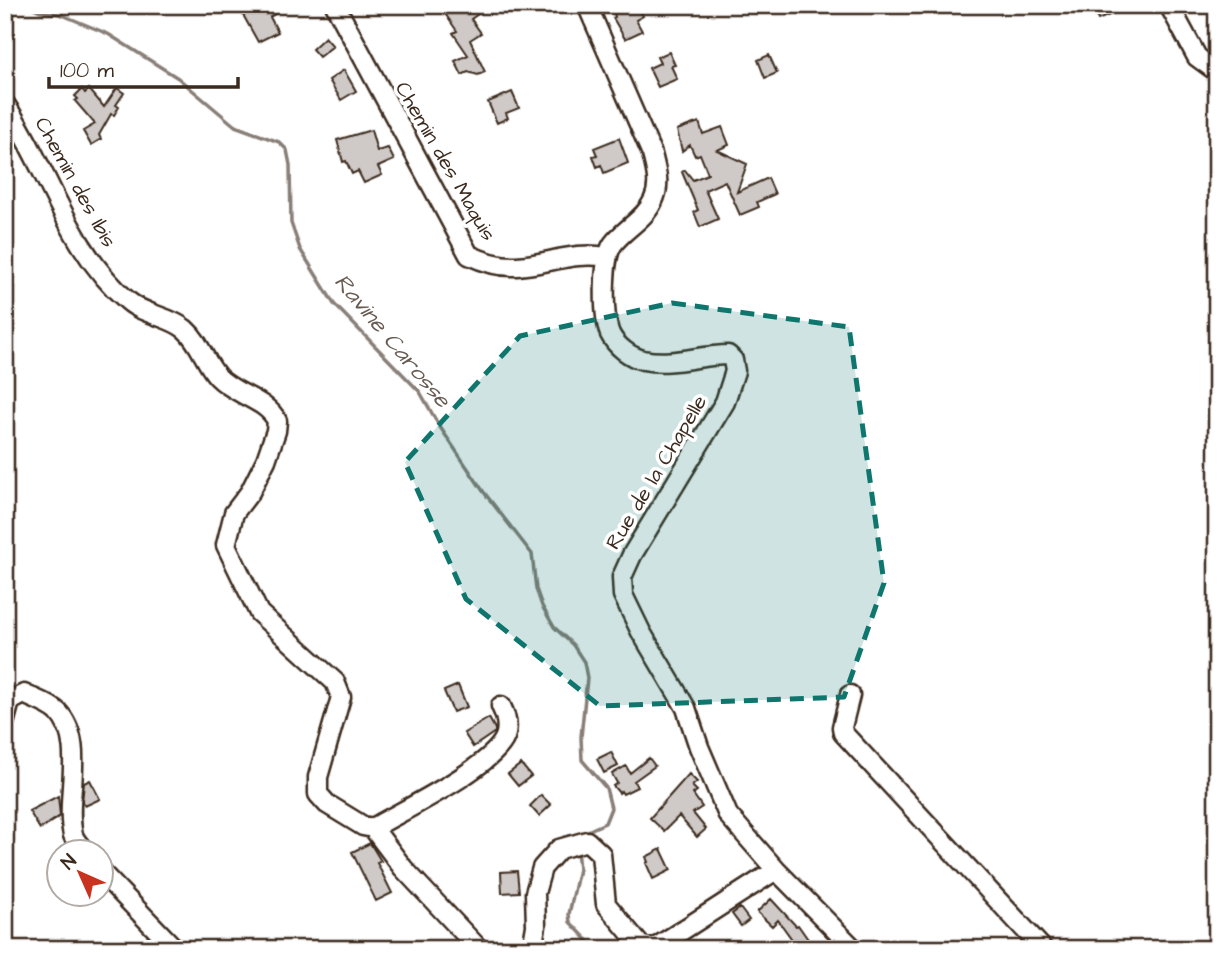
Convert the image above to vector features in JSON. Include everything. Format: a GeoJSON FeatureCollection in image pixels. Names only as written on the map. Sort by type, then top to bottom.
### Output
{"type":"FeatureCollection","features":[{"type":"Feature","properties":{"kind":"street","name":"Chemin des Maquis"},"geometry":{"type":"LineString","coordinates":[[335,5],[469,255],[488,264],[517,266],[588,253],[606,257]]}},
{"type":"Feature","properties":{"kind":"street"},"geometry":{"type":"LineString","coordinates":[[587,5],[652,154],[658,179],[653,202],[613,244],[606,257]]}},
{"type":"Feature","properties":{"kind":"street"},"geometry":{"type":"LineString","coordinates":[[1169,5],[1197,57],[1212,68],[1217,67]]}},
{"type":"Feature","properties":{"kind":"street","name":"Chemin des Ibis"},"geometry":{"type":"LineString","coordinates":[[5,104],[38,161],[72,229],[88,256],[106,278],[129,302],[187,330],[217,376],[235,391],[273,413],[277,421],[276,431],[267,460],[250,492],[234,513],[226,545],[259,613],[335,682],[341,697],[318,777],[318,794],[327,804],[363,826],[373,828],[403,868],[479,949]]}},
{"type":"Feature","properties":{"kind":"street","name":"Rue de la Chapelle"},"geometry":{"type":"LineString","coordinates":[[606,257],[605,301],[610,333],[622,350],[640,359],[666,363],[729,355],[735,371],[724,402],[632,555],[622,577],[623,595],[641,632],[686,708],[699,747],[728,815],[776,870],[853,949]]}},
{"type":"Feature","properties":{"kind":"street"},"geometry":{"type":"LineString","coordinates":[[5,720],[10,701],[24,694],[56,710],[69,728],[74,775],[71,815],[74,838]]}},
{"type":"Feature","properties":{"kind":"street"},"geometry":{"type":"LineString","coordinates":[[850,695],[843,733],[1043,949]]}},
{"type":"Feature","properties":{"kind":"street"},"geometry":{"type":"LineString","coordinates":[[373,828],[483,764],[505,738],[507,719],[501,706]]}},
{"type":"Feature","properties":{"kind":"street"},"geometry":{"type":"LineString","coordinates":[[532,949],[536,926],[535,894],[542,868],[559,849],[587,841],[601,854],[606,904],[641,946],[655,948],[776,870]]}},
{"type":"Feature","properties":{"kind":"street"},"geometry":{"type":"LineString","coordinates":[[116,888],[175,949]]}},
{"type":"Feature","properties":{"kind":"highlighted area"},"geometry":{"type":"Polygon","coordinates":[[[672,303],[849,327],[884,583],[844,697],[600,706],[466,599],[405,462],[520,336],[672,303]]]}},
{"type":"Feature","properties":{"kind":"building"},"geometry":{"type":"Polygon","coordinates":[[[244,5],[290,5],[270,17],[278,32],[258,42],[242,13],[247,10],[244,5]]]}},
{"type":"Feature","properties":{"kind":"building"},"geometry":{"type":"Polygon","coordinates":[[[439,5],[452,5],[458,13],[472,5],[478,14],[471,19],[481,33],[470,40],[485,72],[478,75],[468,72],[462,75],[455,61],[468,55],[453,33],[457,31],[439,5]]]}},
{"type":"Feature","properties":{"kind":"building"},"geometry":{"type":"Polygon","coordinates":[[[615,5],[629,5],[632,9],[638,6],[643,16],[636,20],[642,31],[625,39],[613,18],[618,11],[615,5]]]}},
{"type":"Feature","properties":{"kind":"building"},"geometry":{"type":"Polygon","coordinates":[[[1091,5],[1133,5],[1098,20],[1091,5]]]}},
{"type":"Feature","properties":{"kind":"building"},"geometry":{"type":"Polygon","coordinates":[[[325,37],[333,46],[319,57],[312,49],[325,37]]]}},
{"type":"Feature","properties":{"kind":"building"},"geometry":{"type":"Polygon","coordinates":[[[669,52],[677,79],[658,87],[649,68],[660,63],[657,57],[669,52]]]}},
{"type":"Feature","properties":{"kind":"building"},"geometry":{"type":"Polygon","coordinates":[[[769,55],[777,73],[765,78],[758,60],[769,55]]]}},
{"type":"Feature","properties":{"kind":"building"},"geometry":{"type":"Polygon","coordinates":[[[344,70],[356,91],[341,100],[329,80],[344,70]]]}},
{"type":"Feature","properties":{"kind":"building"},"geometry":{"type":"Polygon","coordinates":[[[117,88],[124,93],[116,105],[119,107],[114,115],[111,114],[99,135],[101,139],[91,145],[83,131],[95,124],[75,101],[78,99],[75,96],[82,89],[85,93],[89,89],[104,107],[117,88]]]}},
{"type":"Feature","properties":{"kind":"building"},"geometry":{"type":"Polygon","coordinates":[[[512,92],[519,108],[506,113],[508,118],[497,123],[488,102],[512,92]]]}},
{"type":"Feature","properties":{"kind":"building"},"geometry":{"type":"Polygon","coordinates":[[[699,122],[703,134],[722,127],[729,145],[717,150],[747,164],[737,192],[768,178],[775,194],[757,202],[759,207],[740,215],[725,181],[705,190],[718,219],[700,227],[694,212],[698,210],[682,172],[685,170],[693,180],[708,174],[700,154],[695,156],[690,145],[682,151],[677,130],[699,122]]]}},
{"type":"Feature","properties":{"kind":"building"},"geometry":{"type":"Polygon","coordinates":[[[371,130],[377,151],[388,148],[394,160],[378,167],[382,175],[364,183],[358,171],[352,174],[346,161],[343,162],[337,140],[371,130]]]}},
{"type":"Feature","properties":{"kind":"building"},"geometry":{"type":"Polygon","coordinates":[[[619,138],[628,163],[604,173],[601,165],[597,167],[593,156],[597,155],[594,148],[619,138]]]}},
{"type":"Feature","properties":{"kind":"building"},"geometry":{"type":"Polygon","coordinates":[[[458,685],[467,707],[453,712],[444,691],[458,685]]]}},
{"type":"Feature","properties":{"kind":"building"},"geometry":{"type":"Polygon","coordinates":[[[489,718],[495,732],[473,747],[464,733],[489,718]]]}},
{"type":"Feature","properties":{"kind":"building"},"geometry":{"type":"Polygon","coordinates":[[[611,752],[618,766],[604,773],[597,759],[611,752]]]}},
{"type":"Feature","properties":{"kind":"building"},"geometry":{"type":"Polygon","coordinates":[[[649,758],[655,766],[634,781],[637,787],[623,794],[621,791],[619,793],[613,786],[617,783],[612,774],[626,766],[630,773],[649,758]]]}},
{"type":"Feature","properties":{"kind":"building"},"geometry":{"type":"Polygon","coordinates":[[[521,764],[531,776],[518,786],[508,774],[521,764]]]}},
{"type":"Feature","properties":{"kind":"building"},"geometry":{"type":"Polygon","coordinates":[[[689,774],[697,782],[692,786],[697,791],[693,794],[702,807],[693,813],[706,829],[697,837],[679,816],[664,831],[650,818],[689,774]]]}},
{"type":"Feature","properties":{"kind":"building"},"geometry":{"type":"Polygon","coordinates":[[[90,780],[100,799],[85,806],[82,802],[84,783],[90,780]]]}},
{"type":"Feature","properties":{"kind":"building"},"geometry":{"type":"Polygon","coordinates":[[[541,795],[551,805],[539,816],[530,806],[541,795]]]}},
{"type":"Feature","properties":{"kind":"building"},"geometry":{"type":"Polygon","coordinates":[[[58,796],[60,816],[40,829],[29,811],[58,796]]]}},
{"type":"Feature","properties":{"kind":"building"},"geometry":{"type":"Polygon","coordinates":[[[370,843],[381,861],[377,863],[392,893],[376,901],[352,852],[370,843]]]}},
{"type":"Feature","properties":{"kind":"building"},"geometry":{"type":"Polygon","coordinates":[[[661,849],[671,870],[653,879],[646,857],[661,849]]]}},
{"type":"Feature","properties":{"kind":"building"},"geometry":{"type":"Polygon","coordinates":[[[517,871],[519,892],[502,893],[501,872],[517,871]]]}},
{"type":"Feature","properties":{"kind":"building"},"geometry":{"type":"Polygon","coordinates":[[[771,899],[796,926],[798,925],[812,945],[799,949],[778,920],[772,926],[757,912],[771,899]]]}},
{"type":"Feature","properties":{"kind":"building"},"geometry":{"type":"Polygon","coordinates":[[[740,908],[749,920],[741,926],[732,914],[740,908]]]}},
{"type":"Feature","properties":{"kind":"waterway","name":"Ravine Carosse"},"geometry":{"type":"LineString","coordinates":[[27,5],[40,11],[60,14],[108,34],[178,78],[235,126],[279,142],[287,150],[290,165],[291,223],[300,249],[334,304],[420,392],[483,491],[532,554],[536,589],[542,606],[554,627],[573,645],[584,662],[587,678],[581,737],[582,760],[606,788],[611,808],[605,823],[583,833]]}},
{"type":"Feature","properties":{"kind":"waterway","name":"Ravine Carosse"},"geometry":{"type":"LineString","coordinates":[[577,850],[579,869],[569,914],[570,922],[596,949]]}}]}
